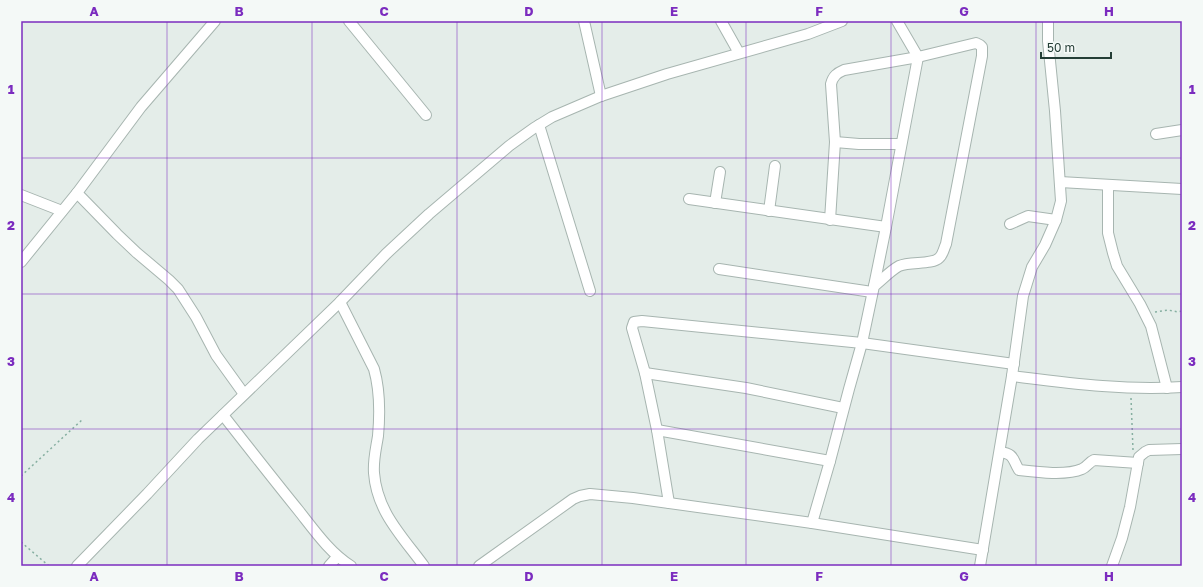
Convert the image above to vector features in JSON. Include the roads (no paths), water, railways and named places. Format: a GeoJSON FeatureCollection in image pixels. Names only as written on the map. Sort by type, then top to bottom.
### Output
{"type":"FeatureCollection","features":[{"type":"Feature","properties":{"kind":"street"},"geometry":{"type":"LineString","coordinates":[[21,262],[77,193],[142,107],[215,21]]}},
{"type":"Feature","properties":{"kind":"street"},"geometry":{"type":"LineString","coordinates":[[349,21],[426,115]]}},
{"type":"Feature","properties":{"kind":"street"},"geometry":{"type":"LineString","coordinates":[[584,21],[601,96]]}},
{"type":"Feature","properties":{"kind":"street"},"geometry":{"type":"LineString","coordinates":[[721,21],[739,53]]}},
{"type":"Feature","properties":{"kind":"street"},"geometry":{"type":"LineString","coordinates":[[77,566],[198,439],[340,302],[386,254],[429,214],[509,146],[552,117],[601,96],[667,74],[808,34],[842,21]]}},
{"type":"Feature","properties":{"kind":"street"},"geometry":{"type":"LineString","coordinates":[[812,522],[862,343],[886,227],[918,57],[897,21]]}},
{"type":"Feature","properties":{"kind":"street"},"geometry":{"type":"LineString","coordinates":[[980,566],[1000,452],[1023,296],[1032,268],[1045,245],[1056,220],[1061,201],[1055,111],[1048,41],[1048,21]]}},
{"type":"Feature","properties":{"kind":"street"},"geometry":{"type":"LineString","coordinates":[[719,269],[873,289],[899,266],[927,262],[940,258],[946,244],[974,99],[982,56],[982,47],[980,44],[976,43],[918,57],[844,70],[836,75],[831,84],[835,142],[830,220]]}},
{"type":"Feature","properties":{"kind":"street"},"geometry":{"type":"LineString","coordinates":[[539,125],[590,291]]}},
{"type":"Feature","properties":{"kind":"street"},"geometry":{"type":"LineString","coordinates":[[1156,134],[1182,130]]}},
{"type":"Feature","properties":{"kind":"street"},"geometry":{"type":"LineString","coordinates":[[835,142],[859,144],[901,144]]}},
{"type":"Feature","properties":{"kind":"street"},"geometry":{"type":"LineString","coordinates":[[769,211],[775,166]]}},
{"type":"Feature","properties":{"kind":"street"},"geometry":{"type":"LineString","coordinates":[[716,203],[720,172]]}},
{"type":"Feature","properties":{"kind":"street"},"geometry":{"type":"LineString","coordinates":[[1060,182],[1182,189]]}},
{"type":"Feature","properties":{"kind":"street"},"geometry":{"type":"LineString","coordinates":[[1108,185],[1108,232],[1112,253],[1117,266],[1151,326],[1167,388]]}},
{"type":"Feature","properties":{"kind":"street"},"geometry":{"type":"LineString","coordinates":[[77,193],[136,253],[170,280],[178,289],[196,317],[216,355],[244,394]]}},
{"type":"Feature","properties":{"kind":"street"},"geometry":{"type":"LineString","coordinates":[[21,195],[62,211]]}},
{"type":"Feature","properties":{"kind":"street"},"geometry":{"type":"LineString","coordinates":[[689,199],[886,227]]}},
{"type":"Feature","properties":{"kind":"street"},"geometry":{"type":"LineString","coordinates":[[1010,224],[1028,216],[1056,220]]}},
{"type":"Feature","properties":{"kind":"street"},"geometry":{"type":"LineString","coordinates":[[340,302],[374,369],[376,378],[379,425],[374,462],[374,474],[380,500],[386,515],[396,531],[424,566]]}},
{"type":"Feature","properties":{"kind":"street"},"geometry":{"type":"LineString","coordinates":[[669,503],[657,430],[645,373],[632,328],[634,322],[642,321],[862,343],[1014,364]]}},
{"type":"Feature","properties":{"kind":"street"},"geometry":{"type":"LineString","coordinates":[[645,373],[746,388],[843,408]]}},
{"type":"Feature","properties":{"kind":"street"},"geometry":{"type":"LineString","coordinates":[[1012,376],[1089,386],[1182,387]]}},
{"type":"Feature","properties":{"kind":"street"},"geometry":{"type":"LineString","coordinates":[[223,414],[254,456],[318,535],[337,556],[351,566]]}},
{"type":"Feature","properties":{"kind":"street"},"geometry":{"type":"LineString","coordinates":[[657,430],[830,461]]}},
{"type":"Feature","properties":{"kind":"street"},"geometry":{"type":"LineString","coordinates":[[1112,566],[1122,538],[1130,507],[1138,460],[1145,452],[1149,450],[1182,449]]}},
{"type":"Feature","properties":{"kind":"street"},"geometry":{"type":"LineString","coordinates":[[1000,452],[1011,455],[1019,470],[1029,471],[1066,473],[1080,470],[1091,460],[1138,460]]}},
{"type":"Feature","properties":{"kind":"street"},"geometry":{"type":"LineString","coordinates":[[479,566],[560,508],[580,496],[590,494],[600,494],[812,522],[983,550]]}},
{"type":"Feature","properties":{"kind":"street"},"geometry":{"type":"LineString","coordinates":[[329,566],[337,556]]}}]}
